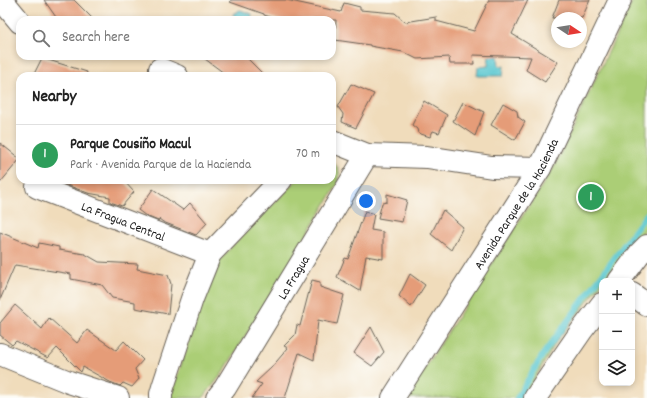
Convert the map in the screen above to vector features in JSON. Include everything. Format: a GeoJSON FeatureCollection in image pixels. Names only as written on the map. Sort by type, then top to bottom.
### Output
{"type":"FeatureCollection","features":[{"type":"Feature","properties":{"kind":"street"},"geometry":{"type":"LineString","coordinates":[[0,0],[16,17]]}},
{"type":"Feature","properties":{"kind":"street","name":"Avenida Parque de la Hacienda"},"geometry":{"type":"LineString","coordinates":[[393,398],[540,168],[620,0]]}},
{"type":"Feature","properties":{"kind":"street"},"geometry":{"type":"LineString","coordinates":[[336,143],[368,155],[427,157],[492,167],[540,168]]}},
{"type":"Feature","properties":{"kind":"street","name":"La Fragua"},"geometry":{"type":"LineString","coordinates":[[217,398],[225,388],[368,155]]}},
{"type":"Feature","properties":{"kind":"street"},"geometry":{"type":"LineString","coordinates":[[161,398],[163,387],[192,299],[210,254],[277,184]]}},
{"type":"Feature","properties":{"kind":"street","name":"La Fragua Central"},"geometry":{"type":"LineString","coordinates":[[37,187],[210,254]]}},
{"type":"Feature","properties":{"kind":"street"},"geometry":{"type":"LineString","coordinates":[[621,278],[647,246]]}},
{"type":"Feature","properties":{"kind":"street"},"geometry":{"type":"LineString","coordinates":[[635,296],[647,304]]}},
{"type":"Feature","properties":{"kind":"street"},"geometry":{"type":"LineString","coordinates":[[535,398],[599,308]]}},
{"type":"Feature","properties":{"kind":"street"},"geometry":{"type":"LineString","coordinates":[[0,354],[69,382],[118,398]]}},
{"type":"Feature","properties":{"kind":"green space"},"geometry":{"type":"Polygon","coordinates":[[[633,0],[647,0],[647,227],[606,278],[599,278],[599,287],[558,339],[523,398],[406,398],[554,167],[633,0]]]}},
{"type":"Feature","properties":{"kind":"green space"},"geometry":{"type":"Polygon","coordinates":[[[336,165],[337,166],[339,170],[339,182],[224,371],[203,398],[170,398],[203,300],[221,259],[293,184],[336,184],[336,165]]]}},
{"type":"Feature","properties":{"kind":"water"},"geometry":{"type":"Polygon","coordinates":[[[240,10],[252,14],[252,16],[234,16],[233,14],[240,10]]]}},
{"type":"Feature","properties":{"kind":"water"},"geometry":{"type":"Polygon","coordinates":[[[489,56],[498,56],[499,66],[504,66],[503,76],[477,76],[478,67],[488,66],[489,56]]]}},
{"type":"Feature","properties":{"kind":"building"},"geometry":{"type":"Polygon","coordinates":[[[44,0],[74,0],[90,16],[55,16],[44,0]]]}},
{"type":"Feature","properties":{"kind":"building"},"geometry":{"type":"Polygon","coordinates":[[[231,0],[286,0],[341,12],[344,3],[360,7],[360,10],[395,13],[405,22],[436,17],[436,21],[474,31],[489,0],[528,0],[512,34],[558,62],[545,82],[526,70],[531,57],[473,55],[474,64],[450,64],[449,57],[417,59],[403,52],[336,40],[336,16],[267,16],[230,2],[231,0]]]}},
{"type":"Feature","properties":{"kind":"building"},"geometry":{"type":"Polygon","coordinates":[[[559,0],[590,0],[585,12],[554,12],[559,0]]]}},
{"type":"Feature","properties":{"kind":"building"},"geometry":{"type":"Polygon","coordinates":[[[41,60],[48,60],[87,72],[35,72],[41,60]]]}},
{"type":"Feature","properties":{"kind":"building"},"geometry":{"type":"Polygon","coordinates":[[[206,60],[249,60],[261,72],[223,72],[206,60]]]}},
{"type":"Feature","properties":{"kind":"building"},"geometry":{"type":"Polygon","coordinates":[[[351,84],[374,94],[356,128],[342,122],[343,114],[338,107],[351,84]]]}},
{"type":"Feature","properties":{"kind":"building"},"geometry":{"type":"Polygon","coordinates":[[[424,101],[447,115],[439,133],[433,131],[430,137],[418,133],[417,129],[412,125],[424,101]]]}},
{"type":"Feature","properties":{"kind":"building"},"geometry":{"type":"Polygon","coordinates":[[[463,102],[484,112],[475,136],[453,121],[463,102]]]}},
{"type":"Feature","properties":{"kind":"building"},"geometry":{"type":"Polygon","coordinates":[[[503,103],[517,111],[518,117],[525,122],[515,140],[491,125],[503,103]]]}},
{"type":"Feature","properties":{"kind":"building"},"geometry":{"type":"Polygon","coordinates":[[[0,143],[16,156],[16,164],[0,183],[0,143]]]}},
{"type":"Feature","properties":{"kind":"building"},"geometry":{"type":"Polygon","coordinates":[[[64,184],[127,184],[134,192],[122,206],[110,202],[110,197],[88,193],[64,184]]]}},
{"type":"Feature","properties":{"kind":"building"},"geometry":{"type":"Polygon","coordinates":[[[153,189],[183,210],[190,203],[207,223],[196,235],[159,219],[158,221],[146,216],[138,210],[153,189]]]}},
{"type":"Feature","properties":{"kind":"building"},"geometry":{"type":"Polygon","coordinates":[[[387,194],[407,200],[402,222],[378,218],[382,203],[387,202],[387,194]]]}},
{"type":"Feature","properties":{"kind":"building"},"geometry":{"type":"Polygon","coordinates":[[[443,210],[463,227],[451,250],[431,234],[443,210]]]}},
{"type":"Feature","properties":{"kind":"building"},"geometry":{"type":"Polygon","coordinates":[[[365,211],[374,214],[371,230],[383,232],[383,259],[366,256],[360,291],[337,277],[345,258],[348,259],[365,211]]]}},
{"type":"Feature","properties":{"kind":"building"},"geometry":{"type":"Polygon","coordinates":[[[0,232],[38,248],[39,243],[59,247],[59,250],[85,254],[99,262],[138,264],[137,269],[168,275],[171,284],[168,314],[135,308],[135,302],[112,298],[102,285],[71,279],[71,274],[15,265],[0,300],[0,232]]]}},
{"type":"Feature","properties":{"kind":"building"},"geometry":{"type":"Polygon","coordinates":[[[410,274],[425,285],[411,307],[399,296],[410,274]]]}},
{"type":"Feature","properties":{"kind":"building"},"geometry":{"type":"Polygon","coordinates":[[[312,280],[320,282],[320,287],[344,295],[337,324],[318,320],[314,360],[299,353],[285,398],[252,398],[262,384],[256,382],[271,368],[288,348],[284,346],[295,335],[297,325],[300,326],[312,280]]]}},
{"type":"Feature","properties":{"kind":"building"},"geometry":{"type":"Polygon","coordinates":[[[15,305],[42,329],[49,318],[77,343],[87,330],[116,350],[124,341],[143,360],[135,369],[139,379],[132,387],[123,383],[120,386],[83,367],[81,372],[57,348],[48,358],[16,341],[12,345],[0,335],[0,323],[15,305]]]}},
{"type":"Feature","properties":{"kind":"building"},"geometry":{"type":"Polygon","coordinates":[[[371,327],[384,352],[372,366],[354,353],[371,327]]]}},
{"type":"Feature","properties":{"kind":"waterway"},"geometry":{"type":"LineString","coordinates":[[517,398],[544,353],[647,214]]}},
{"type":"Feature","properties":{"kind":"place","name":"Parque Cousiño Macul"},"geometry":{"type":"Point","coordinates":[591,197]}}]}
